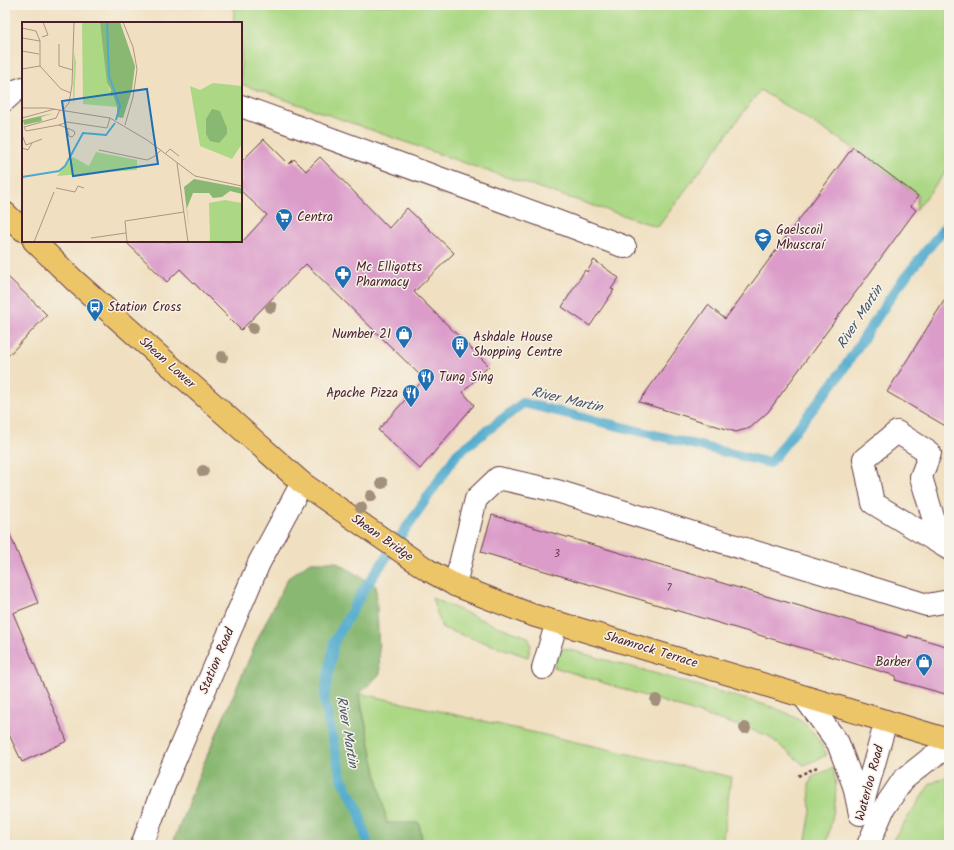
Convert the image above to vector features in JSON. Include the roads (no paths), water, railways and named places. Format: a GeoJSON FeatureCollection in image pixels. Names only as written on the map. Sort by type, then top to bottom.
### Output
{"type":"FeatureCollection","features":[{"type":"Feature","properties":{"kind":"main road"},"geometry":{"type":"LineString","coordinates":[[5,213],[22,229]]}},
{"type":"Feature","properties":{"kind":"main road","name":"Shean Lower"},"geometry":{"type":"LineString","coordinates":[[35,242],[75,281],[302,483]]}},
{"type":"Feature","properties":{"kind":"main road","name":"Shean Bridge"},"geometry":{"type":"LineString","coordinates":[[302,483],[421,565]]}},
{"type":"Feature","properties":{"kind":"main road","name":"Shamrock Terrace"},"geometry":{"type":"LineString","coordinates":[[421,565],[455,585],[512,608],[949,740]]}},
{"type":"Feature","properties":{"kind":"street"},"geometry":{"type":"LineString","coordinates":[[5,100],[15,91],[22,88]]}},
{"type":"Feature","properties":{"kind":"street"},"geometry":{"type":"LineString","coordinates":[[242,106],[625,247]]}},
{"type":"Feature","properties":{"kind":"street"},"geometry":{"type":"LineString","coordinates":[[896,432],[930,453],[921,477],[945,546],[873,503],[864,459],[896,432]]}},
{"type":"Feature","properties":{"kind":"street"},"geometry":{"type":"LineString","coordinates":[[455,585],[476,499],[498,478],[557,491],[927,605],[949,601]]}},
{"type":"Feature","properties":{"kind":"street","name":"Station Road"},"geometry":{"type":"LineString","coordinates":[[142,845],[165,782],[259,563],[302,483]]}},
{"type":"Feature","properties":{"kind":"street"},"geometry":{"type":"LineString","coordinates":[[543,668],[557,622]]}},
{"type":"Feature","properties":{"kind":"street"},"geometry":{"type":"LineString","coordinates":[[804,697],[838,743],[854,786],[860,814]]}},
{"type":"Feature","properties":{"kind":"street","name":"Waterloo Road"},"geometry":{"type":"LineString","coordinates":[[855,845],[860,814],[886,721]]}},
{"type":"Feature","properties":{"kind":"street","name":"Waterloo Road"},"geometry":{"type":"LineString","coordinates":[[868,845],[884,808],[903,780],[928,760],[949,746]]}},
{"type":"Feature","properties":{"kind":"waterway","name":"River Martin"},"geometry":{"type":"LineString","coordinates":[[368,845],[358,809],[341,777],[324,700],[334,642],[363,591],[457,454],[523,403],[770,463],[838,377],[896,289],[949,222]]}},
{"type":"Feature","properties":{"kind":"place","name":"Centra"},"geometry":{"type":"Point","coordinates":[284,232]}},
{"type":"Feature","properties":{"kind":"place","name":"Gaelscoil Mhuscraí"},"geometry":{"type":"Point","coordinates":[763,252]}},
{"type":"Feature","properties":{"kind":"place","name":"Mc Elligotts Pharmacy"},"geometry":{"type":"Point","coordinates":[343,289]}},
{"type":"Feature","properties":{"kind":"place","name":"Station Cross"},"geometry":{"type":"Point","coordinates":[95,322]}},
{"type":"Feature","properties":{"kind":"place","name":"Number 21"},"geometry":{"type":"Point","coordinates":[404,349]}},
{"type":"Feature","properties":{"kind":"place","name":"Ashdale House Shopping Centre"},"geometry":{"type":"Point","coordinates":[460,359]}},
{"type":"Feature","properties":{"kind":"place","name":"Tung Sing"},"geometry":{"type":"Point","coordinates":[426,392]}},
{"type":"Feature","properties":{"kind":"place","name":"Apache Pizza"},"geometry":{"type":"Point","coordinates":[411,408]}},
{"type":"Feature","properties":{"kind":"place","name":"Barber"},"geometry":{"type":"Point","coordinates":[924,677]}}]}
